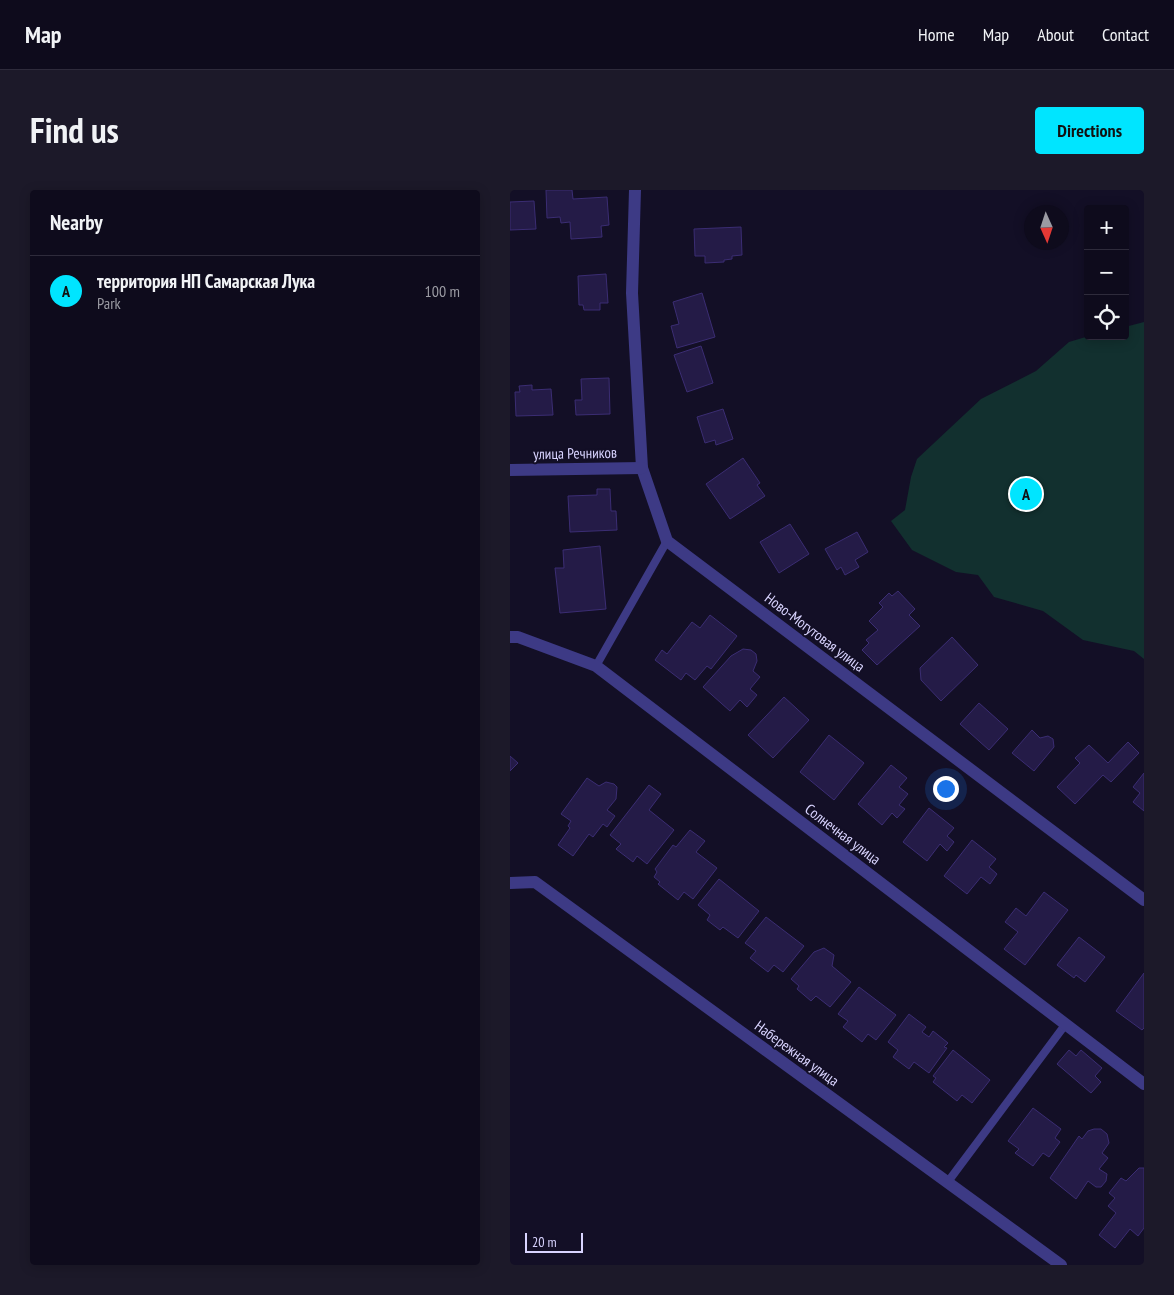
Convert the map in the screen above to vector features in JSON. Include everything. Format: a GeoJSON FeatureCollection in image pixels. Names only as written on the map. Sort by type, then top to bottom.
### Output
{"type":"FeatureCollection","features":[{"type":"Feature","properties":{"kind":"street"},"geometry":{"type":"LineString","coordinates":[[635,190],[632,293],[642,468],[667,541]]}},
{"type":"Feature","properties":{"kind":"street","name":"улица Речников"},"geometry":{"type":"LineString","coordinates":[[510,470],[642,468]]}},
{"type":"Feature","properties":{"kind":"street","name":"Ново-Могутовая улица"},"geometry":{"type":"LineString","coordinates":[[667,541],[1144,900]]}},
{"type":"Feature","properties":{"kind":"street","name":"Солнечная улица"},"geometry":{"type":"LineString","coordinates":[[510,637],[518,637],[596,666],[1144,1084]]}},
{"type":"Feature","properties":{"kind":"street","name":"Набережная улица"},"geometry":{"type":"LineString","coordinates":[[510,883],[535,882],[1061,1265]]}},
{"type":"Feature","properties":{"kind":"lane"},"geometry":{"type":"LineString","coordinates":[[596,666],[667,541]]}},
{"type":"Feature","properties":{"kind":"lane"},"geometry":{"type":"LineString","coordinates":[[948,1183],[1065,1025]]}},
{"type":"Feature","properties":{"kind":"green space"},"geometry":{"type":"Polygon","coordinates":[[[1144,322],[1144,659],[1134,651],[1083,640],[1043,611],[994,597],[978,575],[956,572],[912,550],[891,521],[905,510],[911,477],[917,459],[981,399],[1036,371],[1069,342],[1084,338],[1084,340],[1129,340],[1129,326],[1144,322]]]}},
{"type":"Feature","properties":{"kind":"building"},"geometry":{"type":"Polygon","coordinates":[[[546,190],[572,190],[573,199],[607,197],[609,225],[601,226],[602,237],[571,239],[570,222],[561,223],[560,217],[547,218],[546,190]]]}},
{"type":"Feature","properties":{"kind":"building"},"geometry":{"type":"Polygon","coordinates":[[[534,201],[536,229],[510,230],[510,202],[534,201]]]}},
{"type":"Feature","properties":{"kind":"building"},"geometry":{"type":"Polygon","coordinates":[[[741,227],[742,255],[732,256],[732,259],[724,260],[724,262],[705,263],[705,256],[695,256],[694,229],[741,227]]]}},
{"type":"Feature","properties":{"kind":"building"},"geometry":{"type":"Polygon","coordinates":[[[606,274],[608,303],[600,303],[600,310],[584,310],[583,305],[579,305],[578,276],[606,274]]]}},
{"type":"Feature","properties":{"kind":"building"},"geometry":{"type":"Polygon","coordinates":[[[702,293],[715,337],[677,348],[671,326],[679,324],[673,302],[702,293]]]}},
{"type":"Feature","properties":{"kind":"building"},"geometry":{"type":"Polygon","coordinates":[[[701,346],[713,383],[687,392],[674,355],[701,346]]]}},
{"type":"Feature","properties":{"kind":"building"},"geometry":{"type":"Polygon","coordinates":[[[609,378],[610,414],[576,415],[575,400],[582,400],[581,379],[609,378]]]}},
{"type":"Feature","properties":{"kind":"building"},"geometry":{"type":"Polygon","coordinates":[[[532,385],[532,390],[551,389],[553,415],[516,416],[515,392],[520,392],[519,386],[532,385]]]}},
{"type":"Feature","properties":{"kind":"building"},"geometry":{"type":"Polygon","coordinates":[[[723,409],[733,439],[716,445],[715,440],[705,443],[697,417],[723,409]]]}},
{"type":"Feature","properties":{"kind":"building"},"geometry":{"type":"Polygon","coordinates":[[[743,458],[760,483],[757,485],[765,496],[730,519],[706,484],[743,458]]]}},
{"type":"Feature","properties":{"kind":"building"},"geometry":{"type":"Polygon","coordinates":[[[597,489],[610,489],[611,511],[616,511],[617,530],[570,532],[568,496],[597,495],[597,489]]]}},
{"type":"Feature","properties":{"kind":"building"},"geometry":{"type":"Polygon","coordinates":[[[790,524],[809,554],[779,573],[760,542],[790,524]]]}},
{"type":"Feature","properties":{"kind":"building"},"geometry":{"type":"Polygon","coordinates":[[[857,532],[868,552],[855,560],[859,567],[845,575],[841,567],[837,570],[825,549],[857,532]]]}},
{"type":"Feature","properties":{"kind":"building"},"geometry":{"type":"Polygon","coordinates":[[[600,546],[606,609],[560,613],[555,568],[564,568],[563,550],[600,546]]]}},
{"type":"Feature","properties":{"kind":"building"},"geometry":{"type":"Polygon","coordinates":[[[898,591],[915,609],[909,615],[920,626],[877,665],[862,650],[869,643],[866,640],[878,630],[869,621],[883,607],[879,603],[889,593],[892,596],[898,591]]]}},
{"type":"Feature","properties":{"kind":"building"},"geometry":{"type":"Polygon","coordinates":[[[710,615],[737,636],[711,669],[707,666],[695,680],[686,673],[681,680],[655,660],[662,650],[667,654],[692,622],[700,628],[710,615]]]}},
{"type":"Feature","properties":{"kind":"building"},"geometry":{"type":"Polygon","coordinates":[[[952,637],[978,665],[941,701],[921,680],[920,668],[952,637]]]}},
{"type":"Feature","properties":{"kind":"building"},"geometry":{"type":"Polygon","coordinates":[[[743,649],[751,650],[756,654],[757,661],[753,671],[760,677],[750,689],[757,695],[747,707],[740,700],[730,711],[703,687],[731,656],[743,649]]]}},
{"type":"Feature","properties":{"kind":"building"},"geometry":{"type":"Polygon","coordinates":[[[784,697],[809,720],[773,758],[748,735],[784,697]]]}},
{"type":"Feature","properties":{"kind":"building"},"geometry":{"type":"Polygon","coordinates":[[[979,703],[1008,729],[989,750],[960,724],[979,703]]]}},
{"type":"Feature","properties":{"kind":"building"},"geometry":{"type":"Polygon","coordinates":[[[1032,730],[1040,738],[1048,736],[1053,739],[1054,747],[1034,771],[1012,753],[1032,730]]]}},
{"type":"Feature","properties":{"kind":"building"},"geometry":{"type":"Polygon","coordinates":[[[829,735],[864,763],[834,800],[800,772],[829,735]]]}},
{"type":"Feature","properties":{"kind":"building"},"geometry":{"type":"Polygon","coordinates":[[[1128,742],[1139,753],[1111,782],[1103,775],[1075,804],[1057,787],[1080,763],[1075,758],[1089,745],[1108,763],[1128,742]]]}},
{"type":"Feature","properties":{"kind":"building"},"geometry":{"type":"Polygon","coordinates":[[[510,756],[518,763],[510,771],[510,756]]]}},
{"type":"Feature","properties":{"kind":"building"},"geometry":{"type":"Polygon","coordinates":[[[891,765],[907,778],[899,787],[908,794],[899,805],[905,809],[897,818],[892,813],[882,825],[858,804],[891,765]]]}},
{"type":"Feature","properties":{"kind":"building"},"geometry":{"type":"Polygon","coordinates":[[[1144,773],[1144,811],[1133,802],[1140,793],[1133,787],[1144,773]]]}},
{"type":"Feature","properties":{"kind":"building"},"geometry":{"type":"Polygon","coordinates":[[[587,778],[599,786],[606,782],[617,787],[616,799],[607,810],[615,816],[607,827],[603,824],[593,837],[589,834],[573,856],[558,845],[570,828],[568,826],[571,821],[561,814],[587,778]]]}},
{"type":"Feature","properties":{"kind":"building"},"geometry":{"type":"Polygon","coordinates":[[[649,785],[661,794],[649,810],[674,830],[647,864],[637,856],[633,862],[616,849],[621,844],[610,835],[649,785]]]}},
{"type":"Feature","properties":{"kind":"building"},"geometry":{"type":"Polygon","coordinates":[[[929,808],[954,828],[947,836],[954,842],[947,851],[940,844],[927,861],[903,842],[929,808]]]}},
{"type":"Feature","properties":{"kind":"building"},"geometry":{"type":"Polygon","coordinates":[[[690,830],[705,841],[696,852],[717,868],[693,899],[684,892],[678,900],[658,884],[660,882],[654,877],[657,872],[655,869],[673,845],[676,847],[690,830]]]}},
{"type":"Feature","properties":{"kind":"building"},"geometry":{"type":"Polygon","coordinates":[[[972,840],[996,859],[989,867],[997,874],[990,884],[981,877],[967,894],[944,876],[972,840]]]}},
{"type":"Feature","properties":{"kind":"building"},"geometry":{"type":"Polygon","coordinates":[[[719,879],[759,911],[738,938],[723,927],[720,930],[707,920],[710,915],[698,905],[719,879]]]}},
{"type":"Feature","properties":{"kind":"building"},"geometry":{"type":"Polygon","coordinates":[[[1044,892],[1068,910],[1025,965],[1004,949],[1018,932],[1005,922],[1016,908],[1026,916],[1044,892]]]}},
{"type":"Feature","properties":{"kind":"building"},"geometry":{"type":"Polygon","coordinates":[[[766,917],[804,946],[783,972],[774,965],[768,972],[750,958],[756,951],[745,943],[766,917]]]}},
{"type":"Feature","properties":{"kind":"building"},"geometry":{"type":"Polygon","coordinates":[[[1079,937],[1105,957],[1085,982],[1076,975],[1074,978],[1057,965],[1079,937]]]}},
{"type":"Feature","properties":{"kind":"building"},"geometry":{"type":"Polygon","coordinates":[[[824,948],[834,955],[832,966],[851,982],[830,1007],[816,996],[811,1001],[797,989],[799,986],[791,979],[814,952],[824,948]]]}},
{"type":"Feature","properties":{"kind":"building"},"geometry":{"type":"Polygon","coordinates":[[[1144,973],[1144,1028],[1142,1030],[1116,1011],[1144,973]]]}},
{"type":"Feature","properties":{"kind":"building"},"geometry":{"type":"Polygon","coordinates":[[[859,987],[896,1015],[876,1040],[868,1034],[862,1042],[843,1027],[848,1021],[838,1014],[859,987]]]}},
{"type":"Feature","properties":{"kind":"building"},"geometry":{"type":"Polygon","coordinates":[[[909,1014],[926,1027],[922,1032],[929,1037],[933,1031],[948,1043],[944,1047],[947,1048],[929,1073],[914,1062],[909,1069],[893,1057],[898,1050],[888,1042],[909,1014]]]}},
{"type":"Feature","properties":{"kind":"building"},"geometry":{"type":"Polygon","coordinates":[[[953,1050],[990,1080],[972,1103],[962,1095],[957,1101],[933,1082],[936,1078],[933,1076],[953,1050]]]}},
{"type":"Feature","properties":{"kind":"building"},"geometry":{"type":"Polygon","coordinates":[[[1069,1050],[1076,1056],[1081,1050],[1102,1068],[1095,1076],[1101,1082],[1091,1093],[1057,1064],[1069,1050]]]}},
{"type":"Feature","properties":{"kind":"building"},"geometry":{"type":"Polygon","coordinates":[[[1033,1108],[1061,1129],[1055,1138],[1060,1142],[1049,1157],[1043,1153],[1033,1166],[1015,1153],[1019,1149],[1008,1141],[1033,1108]]]}},
{"type":"Feature","properties":{"kind":"building"},"geometry":{"type":"Polygon","coordinates":[[[1101,1129],[1107,1134],[1109,1143],[1102,1153],[1108,1158],[1099,1169],[1107,1174],[1106,1181],[1101,1187],[1096,1187],[1088,1181],[1076,1199],[1050,1178],[1079,1136],[1082,1139],[1088,1131],[1101,1129]]]}},
{"type":"Feature","properties":{"kind":"building"},"geometry":{"type":"Polygon","coordinates":[[[1139,1168],[1144,1168],[1144,1228],[1138,1236],[1130,1229],[1115,1248],[1099,1235],[1116,1213],[1108,1206],[1115,1198],[1109,1193],[1121,1178],[1126,1181],[1139,1168]]]}},
{"type":"Feature","properties":{"kind":"place","name":"территория НП Самарская Лука"},"geometry":{"type":"Point","coordinates":[1026,494]}}]}
